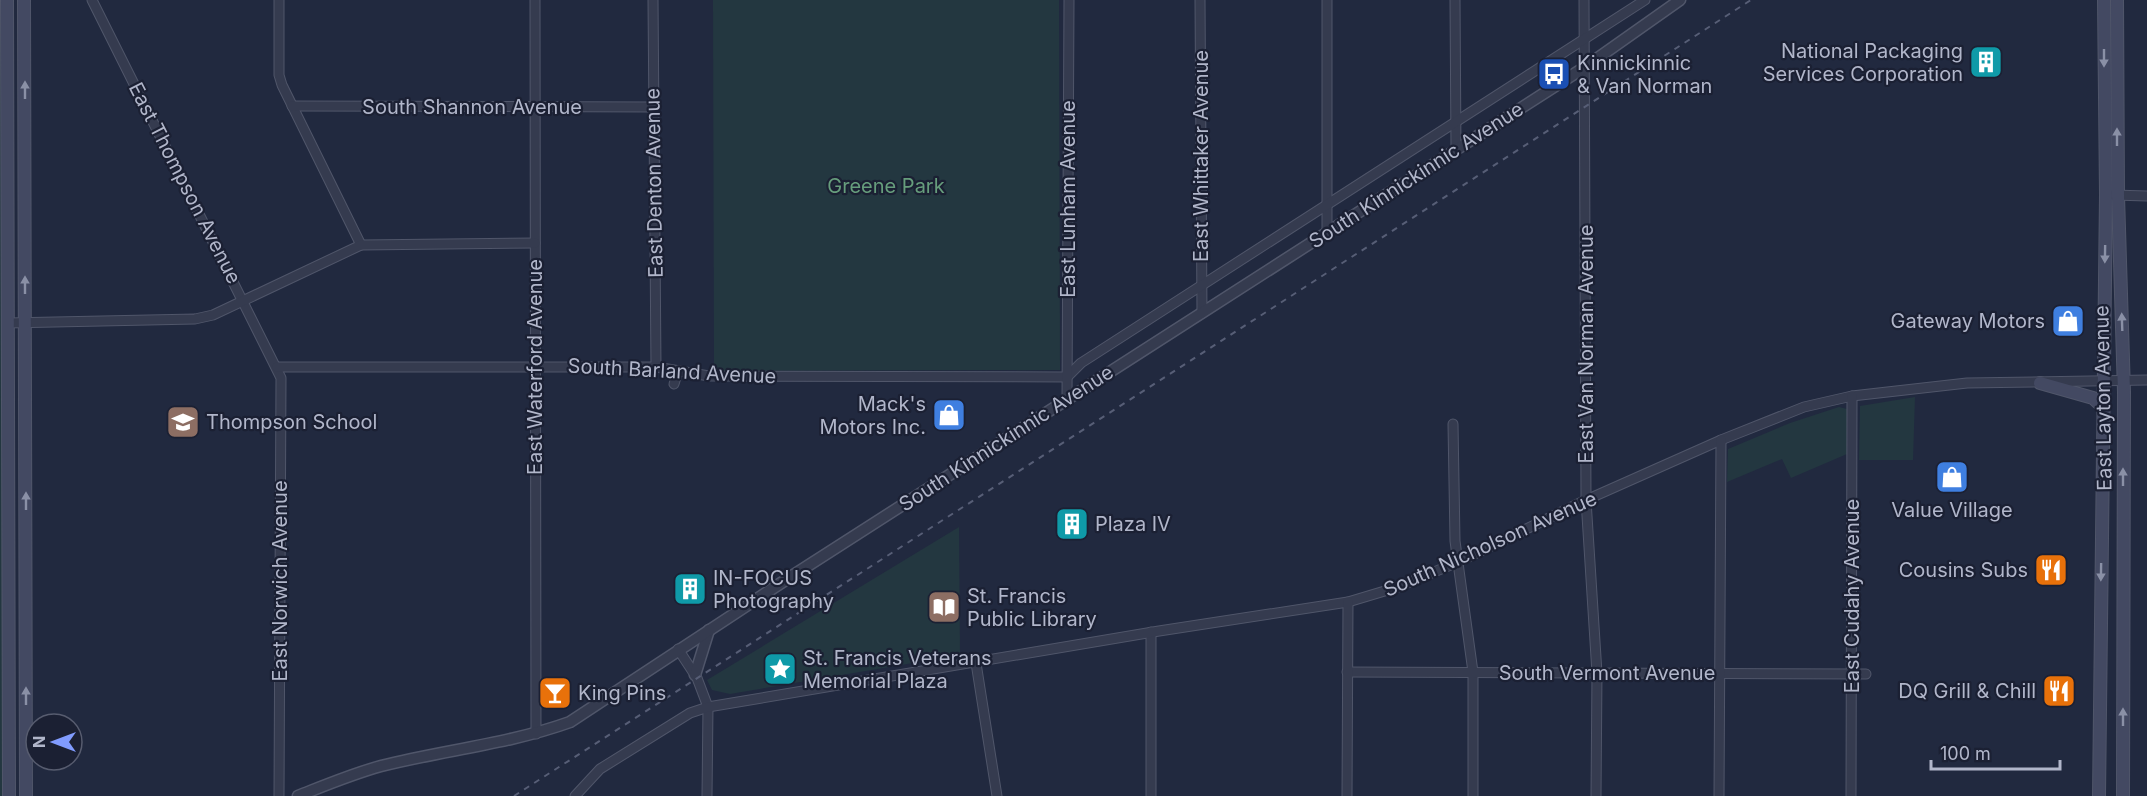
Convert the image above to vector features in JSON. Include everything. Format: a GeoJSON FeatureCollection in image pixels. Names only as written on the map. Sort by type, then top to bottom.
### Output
{"type":"FeatureCollection","features":[{"type":"Feature","properties":{"kind":"main road"},"geometry":{"type":"LineString","coordinates":[[7,0],[9,796]]}},
{"type":"Feature","properties":{"kind":"main road"},"geometry":{"type":"LineString","coordinates":[[24,0],[26,796]]}},
{"type":"Feature","properties":{"kind":"main road","name":"East Layton Avenue"},"geometry":{"type":"LineString","coordinates":[[2104,0],[2123,381],[2123,796]]}},
{"type":"Feature","properties":{"kind":"main road","name":"East Layton Avenue"},"geometry":{"type":"LineString","coordinates":[[2099,796],[2102,381],[2112,195],[2117,0]]}},
{"type":"Feature","properties":{"kind":"main road"},"geometry":{"type":"LineString","coordinates":[[2040,383],[2093,398],[2103,407]]}},
{"type":"Feature","properties":{"kind":"street","name":"East Thompson Avenue"},"geometry":{"type":"LineString","coordinates":[[93,0],[277,366]]}},
{"type":"Feature","properties":{"kind":"street"},"geometry":{"type":"LineString","coordinates":[[279,0],[279,75],[361,245]]}},
{"type":"Feature","properties":{"kind":"street","name":"East Waterford Avenue"},"geometry":{"type":"LineString","coordinates":[[535,0],[536,734]]}},
{"type":"Feature","properties":{"kind":"street","name":"East Denton Avenue"},"geometry":{"type":"LineString","coordinates":[[653,0],[656,366]]}},
{"type":"Feature","properties":{"kind":"street","name":"East Lunham Avenue"},"geometry":{"type":"LineString","coordinates":[[1066,399],[1069,0]]}},
{"type":"Feature","properties":{"kind":"street","name":"East Whittaker Avenue"},"geometry":{"type":"LineString","coordinates":[[1200,0],[1202,313]]}},
{"type":"Feature","properties":{"kind":"street"},"geometry":{"type":"LineString","coordinates":[[1327,0],[1327,232]]}},
{"type":"Feature","properties":{"kind":"street"},"geometry":{"type":"LineString","coordinates":[[1455,0],[1456,148]]}},
{"type":"Feature","properties":{"kind":"street","name":"East Van Norman Avenue"},"geometry":{"type":"LineString","coordinates":[[1584,0],[1586,500],[1597,673],[1596,796]]}},
{"type":"Feature","properties":{"kind":"street","name":"South Kinnickinnic Avenue"},"geometry":{"type":"LineString","coordinates":[[1067,377],[1082,363],[1584,37],[1645,0]]}},
{"type":"Feature","properties":{"kind":"street","name":"South Kinnickinnic Avenue"},"geometry":{"type":"LineString","coordinates":[[298,796],[345,777],[382,766],[536,734],[570,723],[678,649],[1585,67],[1680,0]]}},
{"type":"Feature","properties":{"kind":"street","name":"South Shannon Avenue"},"geometry":{"type":"LineString","coordinates":[[292,106],[653,107]]}},
{"type":"Feature","properties":{"kind":"street"},"geometry":{"type":"LineString","coordinates":[[2112,195],[2147,196]]}},
{"type":"Feature","properties":{"kind":"street"},"geometry":{"type":"LineString","coordinates":[[8,323],[175,321],[205,317],[244,301],[361,245],[535,243]]}},
{"type":"Feature","properties":{"kind":"street","name":"South Barland Avenue"},"geometry":{"type":"LineString","coordinates":[[277,366],[656,366],[709,376],[1067,377]]}},
{"type":"Feature","properties":{"kind":"street","name":"East Norwich Avenue"},"geometry":{"type":"LineString","coordinates":[[277,366],[280,378],[281,434],[279,796]]}},
{"type":"Feature","properties":{"kind":"street"},"geometry":{"type":"LineString","coordinates":[[674,384],[678,371]]}},
{"type":"Feature","properties":{"kind":"street","name":"South Nicholson Avenue"},"geometry":{"type":"LineString","coordinates":[[575,796],[600,770],[690,713],[708,707],[1151,632],[1348,602],[1398,587],[1458,562],[1586,500],[1804,407],[1852,396],[1967,383],[2147,380]]}},
{"type":"Feature","properties":{"kind":"street","name":"East Cudahy Avenue"},"geometry":{"type":"LineString","coordinates":[[1851,796],[1852,396]]}},
{"type":"Feature","properties":{"kind":"street"},"geometry":{"type":"LineString","coordinates":[[1453,424],[1454,513],[1458,562],[1473,672],[1473,796]]}},
{"type":"Feature","properties":{"kind":"street"},"geometry":{"type":"LineString","coordinates":[[1719,796],[1721,441]]}},
{"type":"Feature","properties":{"kind":"street"},"geometry":{"type":"LineString","coordinates":[[1347,796],[1348,602]]}},
{"type":"Feature","properties":{"kind":"street"},"geometry":{"type":"LineString","coordinates":[[695,675],[709,630]]}},
{"type":"Feature","properties":{"kind":"street"},"geometry":{"type":"LineString","coordinates":[[1151,632],[1151,796]]}},
{"type":"Feature","properties":{"kind":"street"},"geometry":{"type":"LineString","coordinates":[[678,649],[695,675],[708,707],[707,796]]}},
{"type":"Feature","properties":{"kind":"street"},"geometry":{"type":"LineString","coordinates":[[976,663],[997,796]]}},
{"type":"Feature","properties":{"kind":"street","name":"South Vermont Avenue"},"geometry":{"type":"LineString","coordinates":[[1347,672],[1866,674]]}},
{"type":"Feature","properties":{"kind":"green space","name":"Greene Park"},"geometry":{"type":"Polygon","coordinates":[[[713,0],[1059,0],[1060,370],[714,371],[713,0]]]}},
{"type":"Feature","properties":{"kind":"green space"},"geometry":{"type":"Polygon","coordinates":[[[0,6],[1,29],[3,796],[0,796],[0,6]]]}},
{"type":"Feature","properties":{"kind":"green space"},"geometry":{"type":"Polygon","coordinates":[[[1915,397],[1913,460],[1859,460],[1860,406],[1915,397]]]}},
{"type":"Feature","properties":{"kind":"green space"},"geometry":{"type":"Polygon","coordinates":[[[1839,407],[1847,409],[1847,454],[1791,478],[1782,459],[1727,482],[1728,449],[1790,423],[1839,407]]]}},
{"type":"Feature","properties":{"kind":"green space"},"geometry":{"type":"Polygon","coordinates":[[[959,527],[960,655],[730,694],[712,690],[707,680],[959,527]]]}},
{"type":"Feature","properties":{"kind":"railway"},"geometry":{"type":"LineString","coordinates":[[514,796],[1751,0]]}},
{"type":"Feature","properties":{"kind":"place","name":"National Packaging Services Corporation"},"geometry":{"type":"Point","coordinates":[1986,62]}},
{"type":"Feature","properties":{"kind":"place","name":"Kinnickinnic & Van Norman"},"geometry":{"type":"Point","coordinates":[1554,74]}},
{"type":"Feature","properties":{"kind":"place","name":"Gateway Motors"},"geometry":{"type":"Point","coordinates":[2068,321]}},
{"type":"Feature","properties":{"kind":"place","name":"Mack's Motors Inc."},"geometry":{"type":"Point","coordinates":[949,415]}},
{"type":"Feature","properties":{"kind":"place","name":"Thompson School"},"geometry":{"type":"Point","coordinates":[183,422]}},
{"type":"Feature","properties":{"kind":"place","name":"Value Village"},"geometry":{"type":"Point","coordinates":[1952,477]}},
{"type":"Feature","properties":{"kind":"place","name":"Plaza IV"},"geometry":{"type":"Point","coordinates":[1072,524]}},
{"type":"Feature","properties":{"kind":"place","name":"Cousins Subs"},"geometry":{"type":"Point","coordinates":[2051,570]}},
{"type":"Feature","properties":{"kind":"place","name":"IN-FOCUS Photography"},"geometry":{"type":"Point","coordinates":[690,589]}},
{"type":"Feature","properties":{"kind":"place","name":"St. Francis Public Library"},"geometry":{"type":"Point","coordinates":[944,607]}},
{"type":"Feature","properties":{"kind":"place","name":"St. Francis Veterans Memorial Plaza"},"geometry":{"type":"Point","coordinates":[780,669]}},
{"type":"Feature","properties":{"kind":"place","name":"DQ Grill & Chill"},"geometry":{"type":"Point","coordinates":[2059,691]}},
{"type":"Feature","properties":{"kind":"place","name":"King Pins"},"geometry":{"type":"Point","coordinates":[555,693]}}]}
